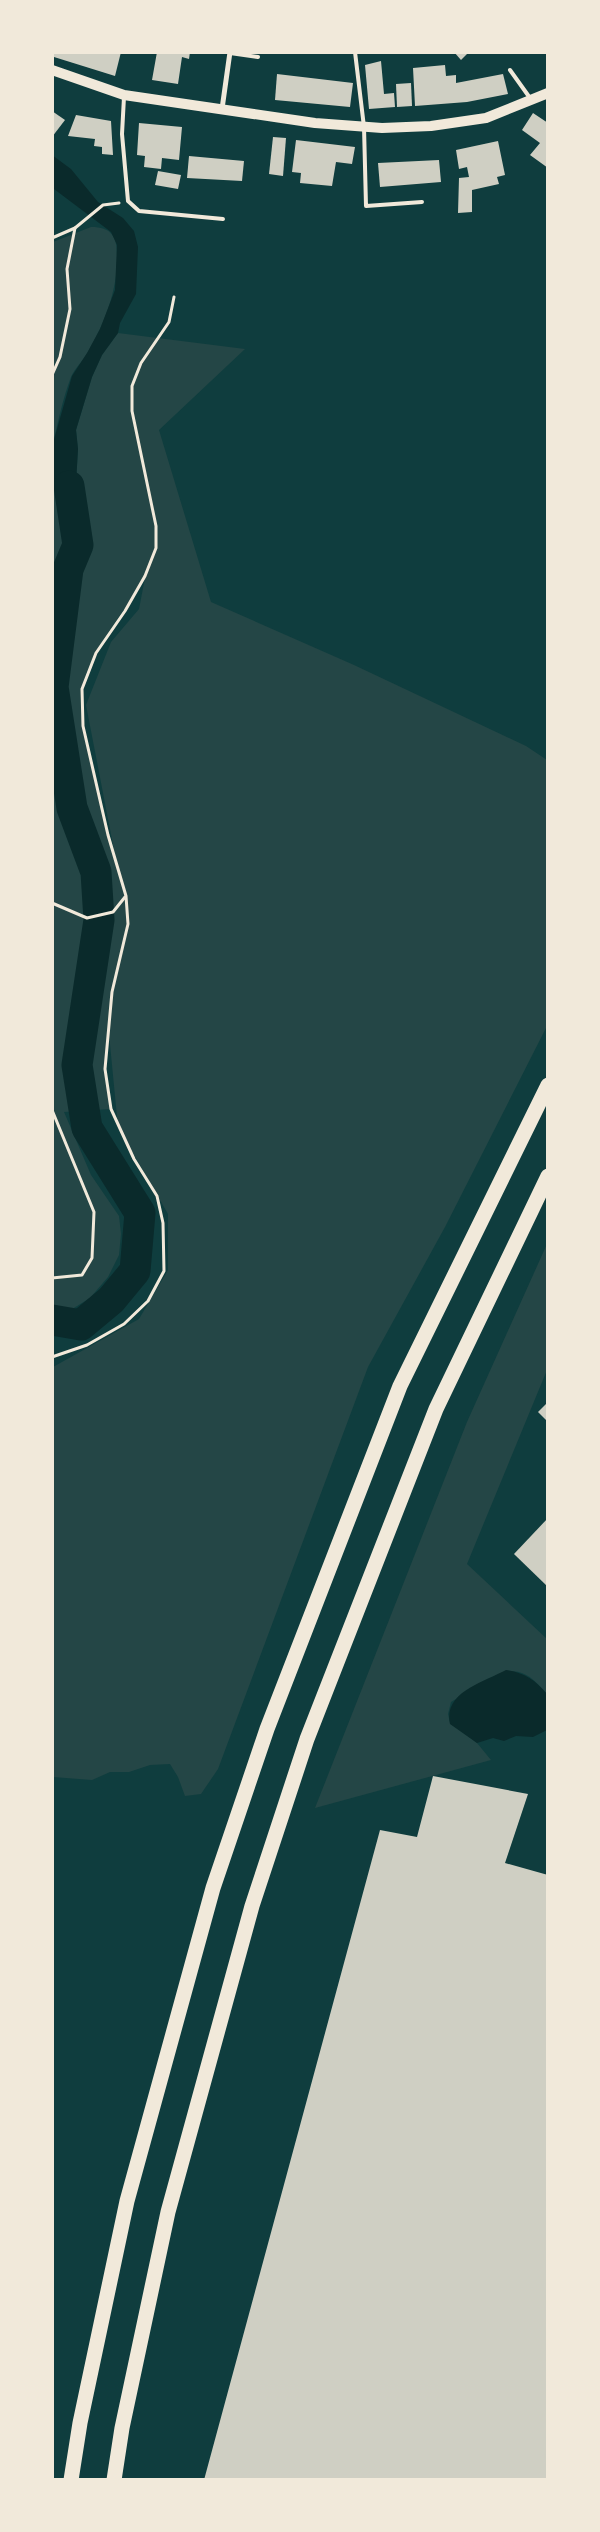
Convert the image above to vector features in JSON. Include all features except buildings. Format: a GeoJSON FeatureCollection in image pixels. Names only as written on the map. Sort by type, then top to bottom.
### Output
{"type":"FeatureCollection","features":[{"type":"Feature","properties":{"kind":"highway"},"geometry":{"type":"LineString","coordinates":[[72,2480],[80,2423],[127,2200],[213,1888],[267,1729],[400,1386],[548,1085]]}},
{"type":"Feature","properties":{"kind":"highway"},"geometry":{"type":"LineString","coordinates":[[114,2480],[124,2418],[168,2212],[252,1906],[307,1739],[436,1409],[548,1176]]}},
{"type":"Feature","properties":{"kind":"main road"},"geometry":{"type":"LineString","coordinates":[[52,70],[124,95],[222,111],[315,123],[364,127],[431,126],[486,118],[548,93]]}},
{"type":"Feature","properties":{"kind":"street"},"geometry":{"type":"LineString","coordinates":[[222,111],[230,53]]}},
{"type":"Feature","properties":{"kind":"lane"},"geometry":{"type":"LineString","coordinates":[[355,52],[364,127],[366,206],[422,202]]}},
{"type":"Feature","properties":{"kind":"lane"},"geometry":{"type":"LineString","coordinates":[[230,53],[258,57]]}},
{"type":"Feature","properties":{"kind":"lane"},"geometry":{"type":"LineString","coordinates":[[510,70],[531,100]]}},
{"type":"Feature","properties":{"kind":"lane"},"geometry":{"type":"LineString","coordinates":[[124,95],[122,134],[128,201],[139,211],[223,219]]}},
{"type":"Feature","properties":{"kind":"path"},"geometry":{"type":"LineString","coordinates":[[52,238],[75,228],[103,204],[128,201]]}},
{"type":"Feature","properties":{"kind":"path"},"geometry":{"type":"LineString","coordinates":[[52,375],[60,357],[70,309],[67,269],[75,228]]}},
{"type":"Feature","properties":{"kind":"path"},"geometry":{"type":"LineString","coordinates":[[52,1357],[87,1345],[124,1324],[148,1301],[164,1271],[163,1223],[156,1196],[134,1160],[112,1109],[105,1069],[112,992],[128,924],[126,896],[108,835],[83,726],[82,689],[96,653],[125,611],[145,576],[156,548],[156,526],[132,411],[132,386],[141,363],[169,322],[174,297]]}},
{"type":"Feature","properties":{"kind":"path"},"geometry":{"type":"LineString","coordinates":[[52,903],[87,918],[113,912],[126,896]]}},
{"type":"Feature","properties":{"kind":"path"},"geometry":{"type":"LineString","coordinates":[[52,1110],[94,1212],[92,1258],[82,1275],[52,1278]]}},
{"type":"Feature","properties":{"kind":"shaded area"},"geometry":{"type":"Polygon","coordinates":[[[52,155],[71,169],[98,202],[123,218],[134,231],[138,247],[136,294],[120,323],[118,333],[102,355],[92,377],[76,430],[78,449],[75,499],[79,527],[68,533],[53,480],[53,443],[72,376],[100,329],[115,290],[117,245],[111,232],[54,189],[52,155]]]}},
{"type":"Feature","properties":{"kind":"shaded area"},"geometry":{"type":"Polygon","coordinates":[[[91,227],[98,227],[108,231],[112,234],[116,243],[117,268],[113,293],[100,329],[88,352],[71,377],[53,443],[53,242],[91,227]]]}},
{"type":"Feature","properties":{"kind":"shaded area"},"geometry":{"type":"Polygon","coordinates":[[[118,333],[245,349],[159,430],[211,602],[354,665],[526,746],[547,760],[547,1026],[445,1227],[368,1367],[218,1769],[201,1794],[185,1796],[178,1777],[170,1764],[150,1765],[129,1772],[110,1772],[92,1780],[53,1777],[53,1367],[139,1319],[168,1270],[168,1214],[118,1127],[109,1034],[105,1069],[111,1109],[64,1112],[91,1175],[119,1216],[121,1234],[119,1255],[108,1277],[90,1298],[69,1311],[53,1305],[52,461],[53,480],[68,533],[79,527],[75,499],[78,449],[76,430],[92,377],[102,355],[118,333]],[[145,578],[101,644],[93,658],[82,687],[81,702],[87,745],[98,795],[115,855],[86,705],[111,642],[139,609],[145,578]]]}},
{"type":"Feature","properties":{"kind":"shaded area"},"geometry":{"type":"Polygon","coordinates":[[[547,1244],[547,1370],[467,1564],[547,1639],[547,1694],[525,1674],[511,1671],[494,1677],[451,1702],[448,1714],[450,1723],[477,1743],[491,1760],[315,1808],[467,1422],[547,1244]]]}},
{"type":"Feature","properties":{"kind":"shaded area"},"geometry":{"type":"Polygon","coordinates":[[[506,1670],[529,1678],[547,1694],[547,1730],[533,1737],[516,1736],[504,1741],[493,1738],[477,1743],[450,1724],[449,1713],[459,1696],[477,1684],[506,1670]]]}},
{"type":"Feature","properties":{"kind":"waterway"},"geometry":{"type":"LineString","coordinates":[[52,1320],[81,1325],[111,1300],[135,1271],[140,1213],[87,1128],[77,1065],[99,920],[96,872],[72,808],[53,687],[68,569],[78,545],[69,486]]}}]}
